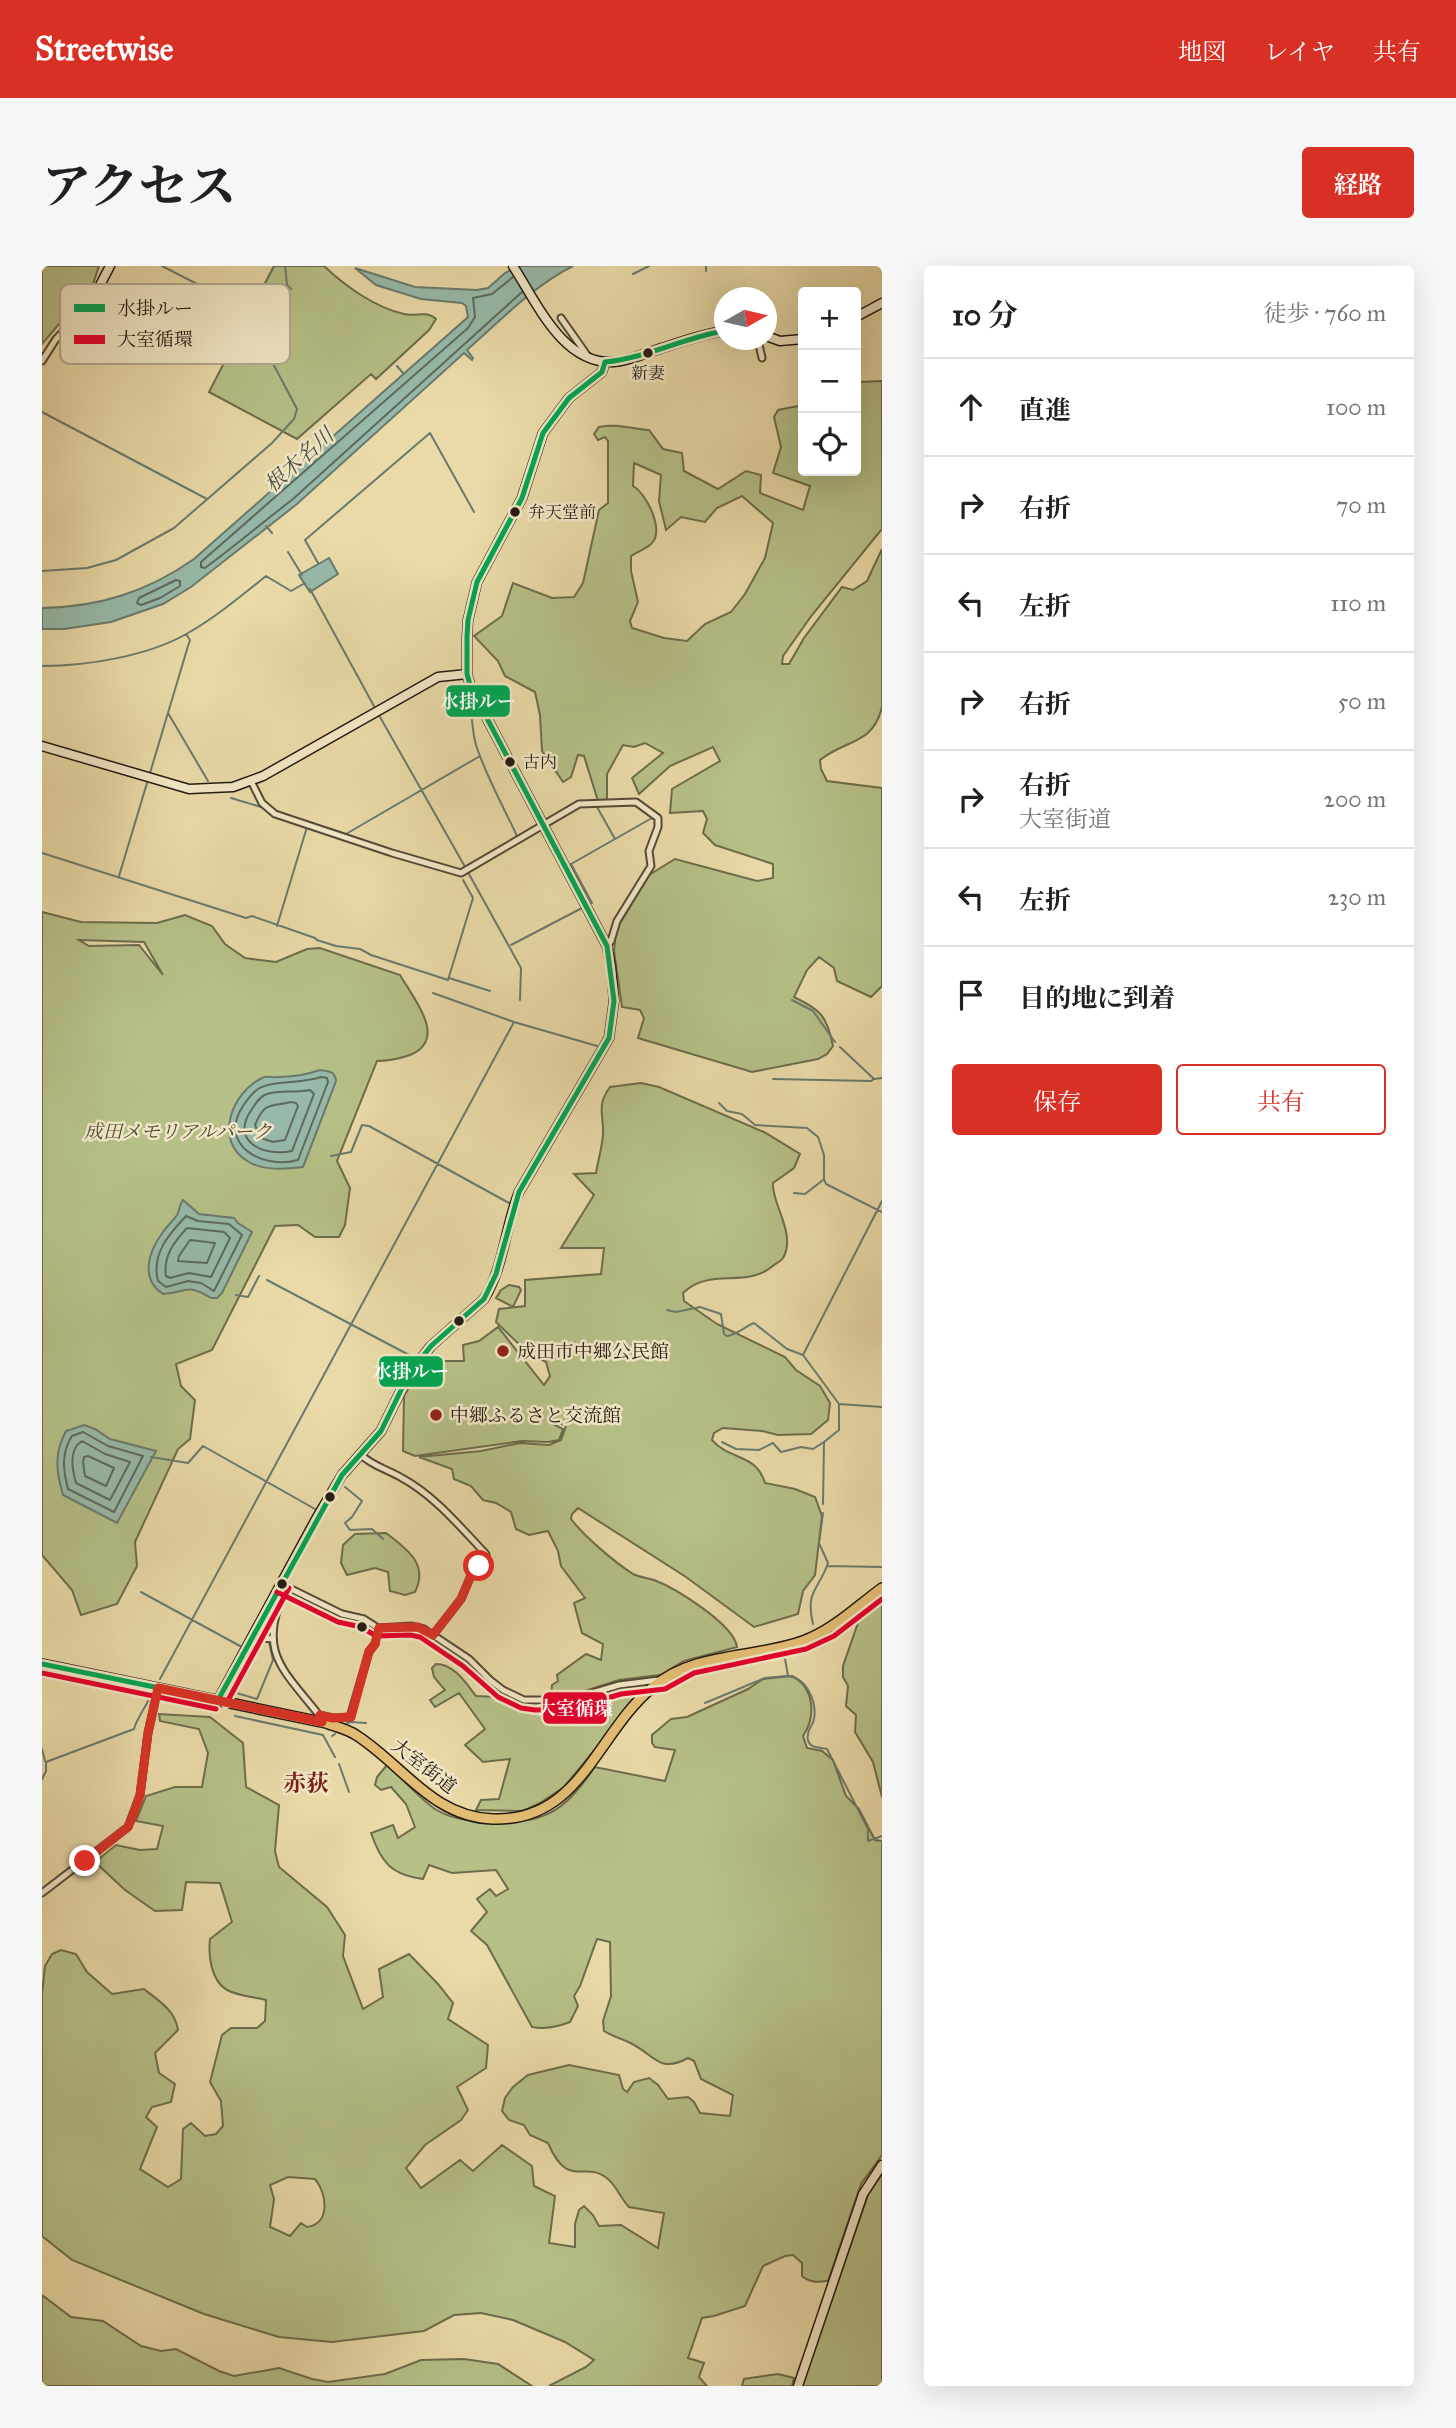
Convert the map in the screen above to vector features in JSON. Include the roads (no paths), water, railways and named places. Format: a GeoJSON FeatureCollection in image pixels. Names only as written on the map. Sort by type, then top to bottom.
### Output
{"type":"FeatureCollection","features":[{"type":"Feature","properties":{"kind":"main road","name":"大室街道"},"geometry":{"type":"LineString","coordinates":[[42,1664],[321,1719],[354,1733],[430,1797],[447,1808],[476,1817],[494,1819],[519,1816],[544,1807],[566,1792],[585,1772],[634,1706],[663,1679],[691,1665],[786,1646],[817,1635],[830,1629],[882,1588]]}},
{"type":"Feature","properties":{"kind":"street"},"geometry":{"type":"LineString","coordinates":[[101,284],[110,266]]}},
{"type":"Feature","properties":{"kind":"street"},"geometry":{"type":"LineString","coordinates":[[513,266],[559,337],[575,352],[589,360],[622,361],[714,333]]}},
{"type":"Feature","properties":{"kind":"street"},"geometry":{"type":"LineString","coordinates":[[861,314],[882,303]]}},
{"type":"Feature","properties":{"kind":"street"},"geometry":{"type":"LineString","coordinates":[[561,318],[589,360]]}},
{"type":"Feature","properties":{"kind":"street"},"geometry":{"type":"LineString","coordinates":[[42,361],[60,335]]}},
{"type":"Feature","properties":{"kind":"street"},"geometry":{"type":"LineString","coordinates":[[777,340],[798,339]]}},
{"type":"Feature","properties":{"kind":"street"},"geometry":{"type":"LineString","coordinates":[[760,350],[762,358]]}},
{"type":"Feature","properties":{"kind":"street"},"geometry":{"type":"LineString","coordinates":[[218,1700],[342,1475],[381,1431],[405,1381],[419,1360],[484,1299],[494,1282],[519,1192],[609,1038],[614,1002],[607,946],[471,688],[467,674],[467,638],[473,595],[486,561],[522,498],[541,437],[569,398],[602,372],[605,362]]}},
{"type":"Feature","properties":{"kind":"street"},"geometry":{"type":"LineString","coordinates":[[42,746],[189,789],[222,788],[251,781],[317,747],[438,677],[467,674]]}},
{"type":"Feature","properties":{"kind":"street"},"geometry":{"type":"LineString","coordinates":[[251,781],[262,803],[275,814],[461,873],[579,804],[636,802],[658,818],[658,827],[649,851],[651,866],[617,921],[607,946]]}},
{"type":"Feature","properties":{"kind":"street"},"geometry":{"type":"LineString","coordinates":[[360,1454],[368,1462],[402,1478],[421,1491],[442,1508],[486,1554],[486,1558],[470,1578],[461,1599],[433,1635]]}},
{"type":"Feature","properties":{"kind":"street"},"geometry":{"type":"LineString","coordinates":[[283,1585],[342,1614],[364,1619],[379,1628],[418,1627],[470,1658],[490,1680],[524,1700],[569,1700],[619,1685],[663,1679]]}},
{"type":"Feature","properties":{"kind":"street"},"geometry":{"type":"LineString","coordinates":[[283,1585],[274,1617],[272,1639],[282,1668],[321,1719],[351,1717],[369,1651],[375,1644],[379,1628]]}},
{"type":"Feature","properties":{"kind":"street"},"geometry":{"type":"LineString","coordinates":[[252,1637],[272,1639]]}},
{"type":"Feature","properties":{"kind":"street"},"geometry":{"type":"LineString","coordinates":[[42,1893],[128,1827],[140,1795],[148,1733],[158,1688]]}},
{"type":"Feature","properties":{"kind":"street"},"geometry":{"type":"LineString","coordinates":[[798,2386],[859,2203],[882,2165]]}},
{"type":"Feature","properties":{"kind":"water"},"geometry":{"type":"Polygon","coordinates":[[[518,266],[573,266],[531,294],[467,350],[472,360],[464,353],[297,504],[191,587],[163,604],[111,622],[64,629],[42,629],[42,608],[83,605],[122,596],[176,571],[194,559],[468,317],[466,306],[462,303],[421,299],[376,285],[355,268],[415,287],[477,290],[488,288],[518,266]]]}},
{"type":"Feature","properties":{"kind":"water"},"geometry":{"type":"Polygon","coordinates":[[[329,558],[338,574],[310,592],[299,575],[329,558]]]}},
{"type":"Feature","properties":{"kind":"water"},"geometry":{"type":"Polygon","coordinates":[[[320,1070],[333,1073],[336,1081],[303,1167],[261,1167],[238,1153],[231,1143],[230,1118],[242,1095],[251,1085],[266,1077],[294,1076],[320,1070]]]}},
{"type":"Feature","properties":{"kind":"water"},"geometry":{"type":"Polygon","coordinates":[[[183,1200],[199,1214],[234,1218],[252,1232],[217,1298],[192,1290],[163,1294],[151,1281],[149,1265],[153,1248],[177,1215],[183,1200]]]}},
{"type":"Feature","properties":{"kind":"water"},"geometry":{"type":"Polygon","coordinates":[[[84,1425],[110,1439],[156,1451],[117,1523],[63,1495],[58,1470],[59,1447],[66,1431],[84,1425]]]}},
{"type":"Feature","properties":{"kind":"waterway"},"geometry":{"type":"LineString","coordinates":[[162,266],[197,284]]}},
{"type":"Feature","properties":{"kind":"waterway"},"geometry":{"type":"LineString","coordinates":[[264,284],[274,266]]}},
{"type":"Feature","properties":{"kind":"waterway"},"geometry":{"type":"LineString","coordinates":[[285,266],[287,284]]}},
{"type":"Feature","properties":{"kind":"waterway"},"geometry":{"type":"LineString","coordinates":[[633,274],[649,266]]}},
{"type":"Feature","properties":{"kind":"waterway"},"geometry":{"type":"LineString","coordinates":[[706,266],[706,271]]}},
{"type":"Feature","properties":{"kind":"waterway"},"geometry":{"type":"LineString","coordinates":[[42,571],[87,568],[116,560],[174,528],[272,443],[294,419],[297,409],[273,364]]}},
{"type":"Feature","properties":{"kind":"waterway"},"geometry":{"type":"LineString","coordinates":[[397,366],[403,373]]}},
{"type":"Feature","properties":{"kind":"waterway"},"geometry":{"type":"LineString","coordinates":[[42,412],[207,499]]}},
{"type":"Feature","properties":{"kind":"waterway"},"geometry":{"type":"LineString","coordinates":[[318,563],[305,540],[430,433],[474,512]]}},
{"type":"Feature","properties":{"kind":"waterway"},"geometry":{"type":"LineString","coordinates":[[266,526],[272,533]]}},
{"type":"Feature","properties":{"kind":"waterway"},"geometry":{"type":"LineString","coordinates":[[288,552],[302,575]]}},
{"type":"Feature","properties":{"kind":"waterway"},"geometry":{"type":"LineString","coordinates":[[42,666],[117,658],[155,648],[188,633],[266,576],[291,591],[305,583]]}},
{"type":"Feature","properties":{"kind":"waterway"},"geometry":{"type":"LineString","coordinates":[[310,589],[375,708]]}},
{"type":"Feature","properties":{"kind":"waterway"},"geometry":{"type":"LineString","coordinates":[[150,773],[190,640],[186,634]]}},
{"type":"Feature","properties":{"kind":"waterway"},"geometry":{"type":"LineString","coordinates":[[464,686],[480,757],[517,836]]}},
{"type":"Feature","properties":{"kind":"waterway"},"geometry":{"type":"LineString","coordinates":[[168,713],[208,781]]}},
{"type":"Feature","properties":{"kind":"waterway"},"geometry":{"type":"LineString","coordinates":[[380,717],[464,865]]}},
{"type":"Feature","properties":{"kind":"waterway"},"geometry":{"type":"LineString","coordinates":[[308,822],[346,834],[480,756]]}},
{"type":"Feature","properties":{"kind":"waterway"},"geometry":{"type":"LineString","coordinates":[[119,876],[147,783]]}},
{"type":"Feature","properties":{"kind":"waterway"},"geometry":{"type":"LineString","coordinates":[[231,798],[261,807]]}},
{"type":"Feature","properties":{"kind":"waterway"},"geometry":{"type":"LineString","coordinates":[[597,807],[615,839]]}},
{"type":"Feature","properties":{"kind":"waterway"},"geometry":{"type":"LineString","coordinates":[[592,903],[571,864],[652,818]]}},
{"type":"Feature","properties":{"kind":"waterway"},"geometry":{"type":"LineString","coordinates":[[277,926],[307,827]]}},
{"type":"Feature","properties":{"kind":"waterway"},"geometry":{"type":"LineString","coordinates":[[42,853],[246,918],[252,916],[336,946],[360,949],[448,980],[473,898],[463,880]]}},
{"type":"Feature","properties":{"kind":"waterway"},"geometry":{"type":"LineString","coordinates":[[469,874],[521,968],[520,1000]]}},
{"type":"Feature","properties":{"kind":"waterway"},"geometry":{"type":"LineString","coordinates":[[511,945],[582,908]]}},
{"type":"Feature","properties":{"kind":"waterway"},"geometry":{"type":"LineString","coordinates":[[449,978],[490,991]]}},
{"type":"Feature","properties":{"kind":"waterway"},"geometry":{"type":"LineString","coordinates":[[433,993],[514,1022],[597,1046]]}},
{"type":"Feature","properties":{"kind":"waterway"},"geometry":{"type":"LineString","coordinates":[[792,1000],[813,1011],[835,1042]]}},
{"type":"Feature","properties":{"kind":"waterway"},"geometry":{"type":"LineString","coordinates":[[160,1679],[514,1022]]}},
{"type":"Feature","properties":{"kind":"waterway"},"geometry":{"type":"LineString","coordinates":[[840,1047],[874,1079],[882,1078]]}},
{"type":"Feature","properties":{"kind":"waterway"},"geometry":{"type":"LineString","coordinates":[[773,1079],[874,1079]]}},
{"type":"Feature","properties":{"kind":"waterway"},"geometry":{"type":"LineString","coordinates":[[719,1103],[727,1111],[742,1114],[755,1125],[807,1128],[818,1137],[824,1155],[826,1184],[882,1212]]}},
{"type":"Feature","properties":{"kind":"waterway"},"geometry":{"type":"LineString","coordinates":[[331,1156],[351,1152],[362,1125],[369,1126],[509,1203]]}},
{"type":"Feature","properties":{"kind":"waterway"},"geometry":{"type":"LineString","coordinates":[[794,1193],[805,1194],[823,1180]]}},
{"type":"Feature","properties":{"kind":"waterway"},"geometry":{"type":"LineString","coordinates":[[823,1504],[824,1442],[839,1430],[839,1404],[803,1355],[882,1201]]}},
{"type":"Feature","properties":{"kind":"waterway"},"geometry":{"type":"LineString","coordinates":[[236,1295],[248,1297],[259,1276]]}},
{"type":"Feature","properties":{"kind":"waterway"},"geometry":{"type":"LineString","coordinates":[[267,1280],[411,1356]]}},
{"type":"Feature","properties":{"kind":"waterway"},"geometry":{"type":"LineString","coordinates":[[667,1310],[676,1312],[700,1307],[721,1314],[724,1334],[727,1336],[754,1323],[787,1349],[803,1355]]}},
{"type":"Feature","properties":{"kind":"waterway"},"geometry":{"type":"LineString","coordinates":[[839,1404],[882,1407]]}},
{"type":"Feature","properties":{"kind":"waterway"},"geometry":{"type":"LineString","coordinates":[[722,1442],[736,1449],[759,1450],[773,1443],[781,1452],[801,1447],[813,1449],[824,1442]]}},
{"type":"Feature","properties":{"kind":"waterway"},"geometry":{"type":"LineString","coordinates":[[151,1457],[188,1463],[203,1446],[315,1509]]}},
{"type":"Feature","properties":{"kind":"waterway"},"geometry":{"type":"LineString","coordinates":[[345,1487],[362,1501],[345,1523],[350,1530],[372,1529],[383,1539]]}},
{"type":"Feature","properties":{"kind":"waterway"},"geometry":{"type":"LineString","coordinates":[[813,1624],[812,1597],[828,1563],[819,1543],[823,1513]]}},
{"type":"Feature","properties":{"kind":"waterway"},"geometry":{"type":"LineString","coordinates":[[827,1566],[882,1567]]}},
{"type":"Feature","properties":{"kind":"waterway"},"geometry":{"type":"LineString","coordinates":[[141,1592],[240,1646]]}},
{"type":"Feature","properties":{"kind":"waterway"},"geometry":{"type":"LineString","coordinates":[[230,1691],[257,1699],[273,1660],[269,1642]]}},
{"type":"Feature","properties":{"kind":"waterway"},"geometry":{"type":"LineString","coordinates":[[810,1651],[784,1653],[788,1676],[805,1686],[814,1705],[814,1719],[808,1733],[808,1742],[814,1747],[827,1749],[868,1829],[868,1841],[882,1836]]}},
{"type":"Feature","properties":{"kind":"waterway"},"geometry":{"type":"LineString","coordinates":[[705,1703],[765,1678],[786,1676]]}},
{"type":"Feature","properties":{"kind":"waterway"},"geometry":{"type":"LineString","coordinates":[[42,1779],[46,1762],[134,1729],[149,1699]]}},
{"type":"Feature","properties":{"kind":"waterway"},"geometry":{"type":"LineString","coordinates":[[235,1716],[323,1735],[335,1757]]}},
{"type":"Feature","properties":{"kind":"waterway"},"geometry":{"type":"LineString","coordinates":[[344,1725],[350,1722],[366,1723]]}},
{"type":"Feature","properties":{"kind":"waterway"},"geometry":{"type":"LineString","coordinates":[[42,1749],[45,1761]]}},
{"type":"Feature","properties":{"kind":"waterway"},"geometry":{"type":"LineString","coordinates":[[339,1764],[349,1792]]}},
{"type":"Feature","properties":{"kind":"place","name":"新妻"},"geometry":{"type":"Point","coordinates":[648,353]}},
{"type":"Feature","properties":{"kind":"place","name":"弁天堂前"},"geometry":{"type":"Point","coordinates":[515,512]}},
{"type":"Feature","properties":{"kind":"place","name":"古内"},"geometry":{"type":"Point","coordinates":[510,762]}},
{"type":"Feature","properties":{"kind":"place","name":"成田市中郷公民館"},"geometry":{"type":"Point","coordinates":[503,1351]}},
{"type":"Feature","properties":{"kind":"place","name":"中郷ふるさと交流館"},"geometry":{"type":"Point","coordinates":[436,1415]}},
{"type":"Feature","properties":{"kind":"district","name":"赤荻"},"geometry":{"type":"Point","coordinates":[306,1783]}},
{"type":"Feature","properties":{"kind":"water label","name":"根木名川"},"geometry":{"type":"Point","coordinates":[299,460]}},
{"type":"Feature","properties":{"kind":"park label","name":"成田メモリアルパーク"},"geometry":{"type":"Point","coordinates":[178,1131]}}]}
